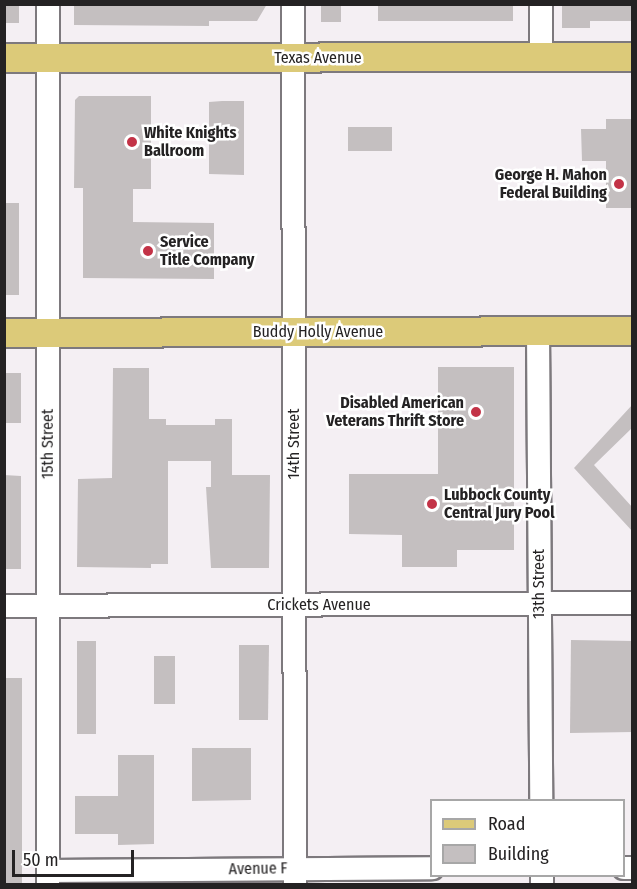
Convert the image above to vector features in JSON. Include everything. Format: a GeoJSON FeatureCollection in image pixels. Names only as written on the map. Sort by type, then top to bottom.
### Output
{"type":"FeatureCollection","features":[{"type":"Feature","properties":{"kind":"main road","name":"Texas Avenue"},"geometry":{"type":"LineString","coordinates":[[4,58],[633,57]]}},
{"type":"Feature","properties":{"kind":"main road","name":"Buddy Holly Avenue"},"geometry":{"type":"LineString","coordinates":[[4,333],[633,332]]}},
{"type":"Feature","properties":{"kind":"street","name":"15th Street"},"geometry":{"type":"LineString","coordinates":[[48,4],[48,878]]}},
{"type":"Feature","properties":{"kind":"street","name":"14th Street"},"geometry":{"type":"LineString","coordinates":[[293,4],[295,877]]}},
{"type":"Feature","properties":{"kind":"street"},"geometry":{"type":"LineString","coordinates":[[541,4],[541,57]]}},
{"type":"Feature","properties":{"kind":"street","name":"13th Street"},"geometry":{"type":"LineString","coordinates":[[537,332],[541,799]]}},
{"type":"Feature","properties":{"kind":"street","name":"Crickets Avenue"},"geometry":{"type":"LineString","coordinates":[[4,606],[633,603]]}},
{"type":"Feature","properties":{"kind":"street","name":"Avenue F"},"geometry":{"type":"LineString","coordinates":[[48,878],[295,877],[430,868]]}},
{"type":"Feature","properties":{"kind":"building"},"geometry":{"type":"Polygon","coordinates":[[[4,4],[19,4],[19,23],[4,23],[4,4]]]}},
{"type":"Feature","properties":{"kind":"building"},"geometry":{"type":"Polygon","coordinates":[[[74,4],[267,4],[257,21],[209,21],[209,26],[74,25],[74,4]]]}},
{"type":"Feature","properties":{"kind":"building"},"geometry":{"type":"Polygon","coordinates":[[[321,4],[341,4],[341,22],[321,22],[321,4]]]}},
{"type":"Feature","properties":{"kind":"building"},"geometry":{"type":"Polygon","coordinates":[[[378,4],[513,4],[513,21],[378,21],[378,4]]]}},
{"type":"Feature","properties":{"kind":"building"},"geometry":{"type":"Polygon","coordinates":[[[562,4],[633,4],[633,21],[590,21],[590,28],[562,28],[562,4]]]}},
{"type":"Feature","properties":{"kind":"building"},"geometry":{"type":"Polygon","coordinates":[[[79,96],[151,96],[151,189],[133,189],[133,222],[214,223],[214,279],[83,278],[83,188],[74,188],[75,100],[79,96]]]}},
{"type":"Feature","properties":{"kind":"building"},"geometry":{"type":"Polygon","coordinates":[[[244,101],[244,175],[209,174],[209,102],[244,101]]]}},
{"type":"Feature","properties":{"kind":"building","name":"George H. Mahon Federal Building"},"geometry":{"type":"Polygon","coordinates":[[[606,119],[633,119],[633,208],[606,208],[606,161],[582,161],[581,129],[606,129],[606,119]]]}},
{"type":"Feature","properties":{"kind":"building"},"geometry":{"type":"Polygon","coordinates":[[[348,127],[392,127],[392,151],[348,151],[348,127]]]}},
{"type":"Feature","properties":{"kind":"building"},"geometry":{"type":"Polygon","coordinates":[[[4,203],[19,203],[19,295],[4,295],[4,203]]]}},
{"type":"Feature","properties":{"kind":"building","name":"Lubbock County Central Jury Pool"},"geometry":{"type":"Polygon","coordinates":[[[438,367],[514,367],[514,550],[457,550],[457,567],[402,567],[402,535],[349,534],[349,474],[438,474],[438,367]]]}},
{"type":"Feature","properties":{"kind":"building"},"geometry":{"type":"Polygon","coordinates":[[[113,368],[149,368],[149,419],[166,419],[166,425],[215,425],[215,419],[232,419],[232,475],[270,475],[269,568],[211,568],[206,487],[211,487],[211,461],[168,461],[168,564],[151,564],[151,568],[77,567],[78,479],[112,478],[113,368]]]}},
{"type":"Feature","properties":{"kind":"building"},"geometry":{"type":"Polygon","coordinates":[[[4,373],[21,373],[21,423],[4,423],[4,373]]]}},
{"type":"Feature","properties":{"kind":"building"},"geometry":{"type":"Polygon","coordinates":[[[633,404],[633,427],[594,465],[633,508],[633,532],[574,468],[633,404]]]}},
{"type":"Feature","properties":{"kind":"building"},"geometry":{"type":"Polygon","coordinates":[[[4,475],[21,476],[21,569],[4,569],[4,475]]]}},
{"type":"Feature","properties":{"kind":"building"},"geometry":{"type":"Polygon","coordinates":[[[571,640],[633,641],[633,732],[570,733],[571,640]]]}},
{"type":"Feature","properties":{"kind":"building"},"geometry":{"type":"Polygon","coordinates":[[[77,641],[96,641],[96,734],[77,734],[77,641]]]}},
{"type":"Feature","properties":{"kind":"building"},"geometry":{"type":"Polygon","coordinates":[[[239,645],[269,645],[268,720],[239,720],[239,645]]]}},
{"type":"Feature","properties":{"kind":"building"},"geometry":{"type":"Polygon","coordinates":[[[154,656],[175,656],[175,704],[154,704],[154,656]]]}},
{"type":"Feature","properties":{"kind":"building"},"geometry":{"type":"Polygon","coordinates":[[[4,678],[22,678],[22,885],[4,885],[4,678]]]}},
{"type":"Feature","properties":{"kind":"building"},"geometry":{"type":"Polygon","coordinates":[[[192,748],[251,748],[251,800],[192,801],[192,748]]]}},
{"type":"Feature","properties":{"kind":"building"},"geometry":{"type":"Polygon","coordinates":[[[118,755],[154,755],[154,844],[118,845],[118,834],[75,834],[75,796],[118,796],[118,755]]]}},
{"type":"Feature","properties":{"kind":"place","name":"White Knights Ballroom"},"geometry":{"type":"Point","coordinates":[132,142]}},
{"type":"Feature","properties":{"kind":"place","name":"George H. Mahon Federal Building"},"geometry":{"type":"Point","coordinates":[619,184]}},
{"type":"Feature","properties":{"kind":"place","name":"Service Title Company"},"geometry":{"type":"Point","coordinates":[148,251]}},
{"type":"Feature","properties":{"kind":"place","name":"Disabled American Veterans Thrift Store"},"geometry":{"type":"Point","coordinates":[476,412]}},
{"type":"Feature","properties":{"kind":"place","name":"Lubbock County Central Jury Pool"},"geometry":{"type":"Point","coordinates":[432,504]}}]}
